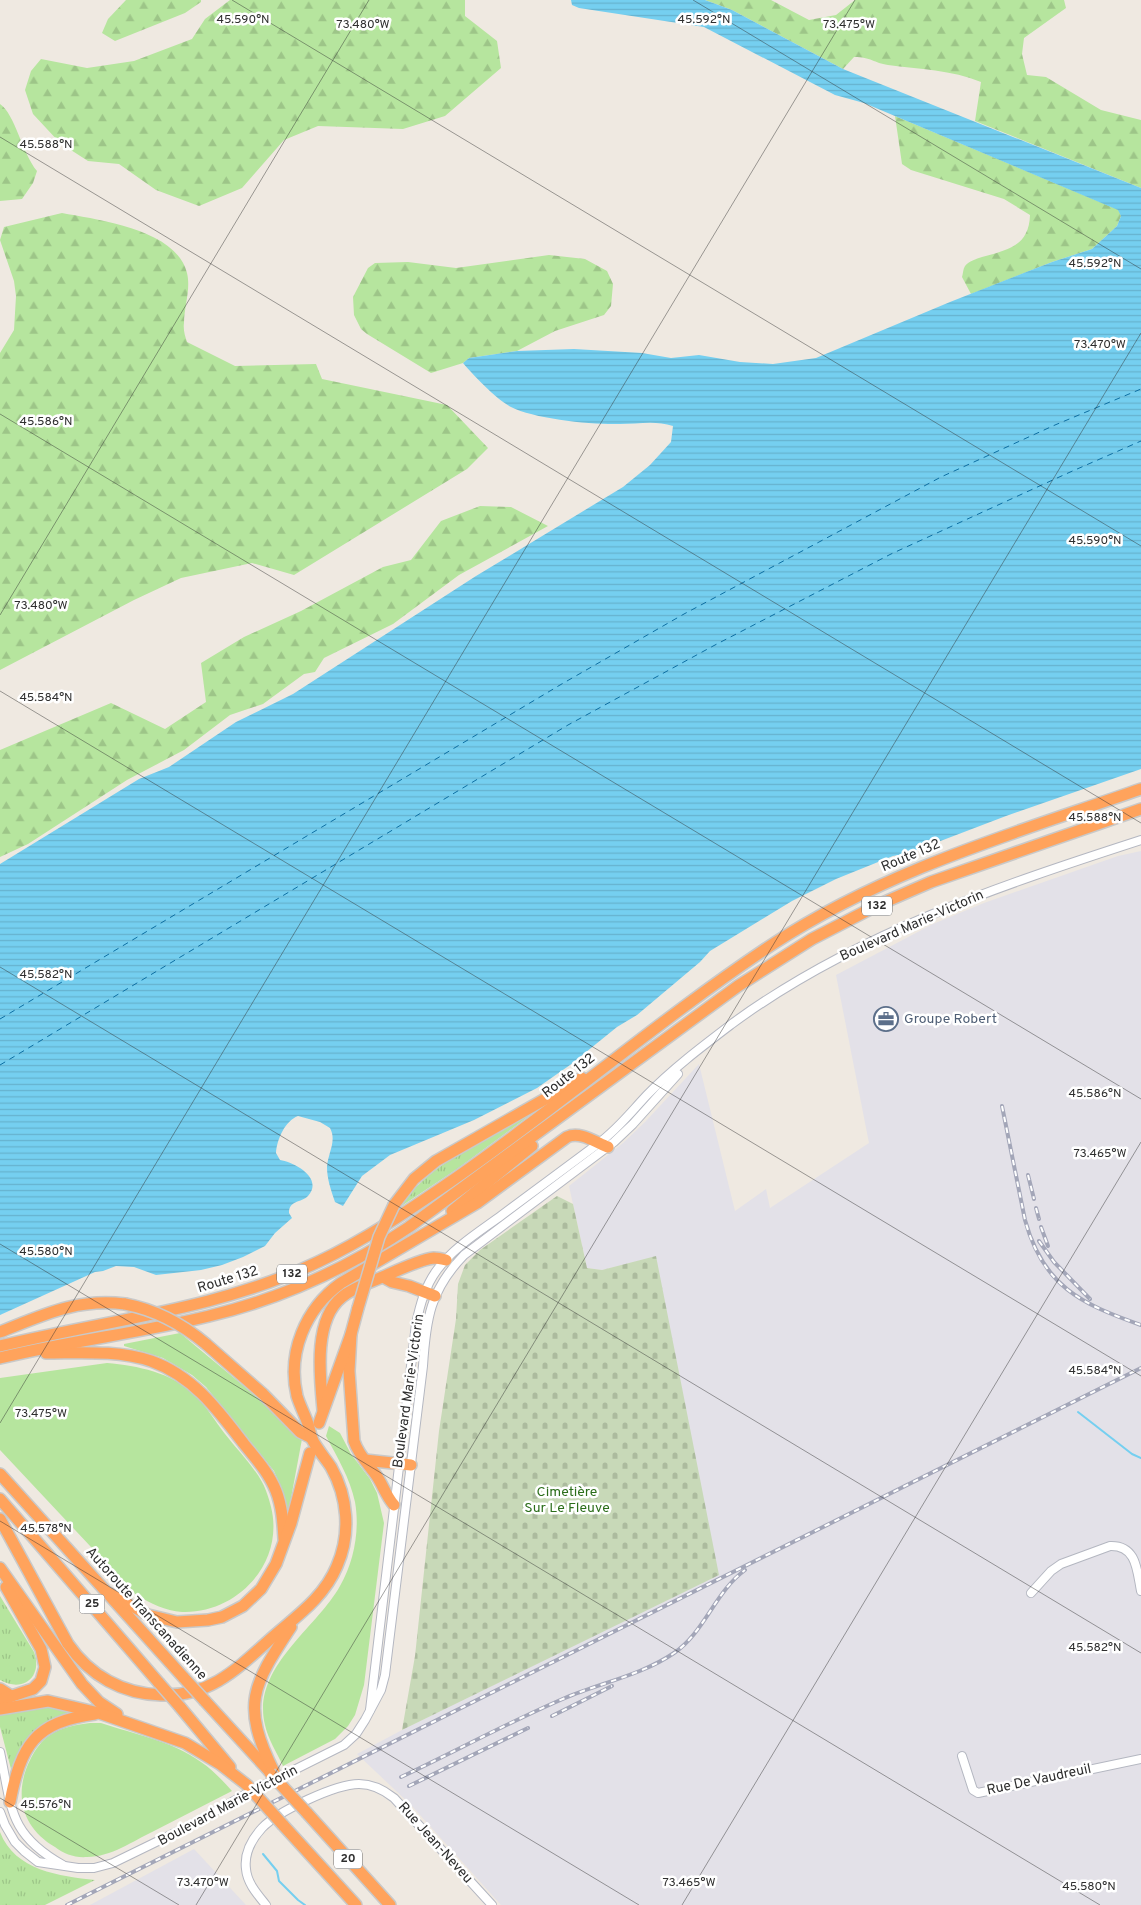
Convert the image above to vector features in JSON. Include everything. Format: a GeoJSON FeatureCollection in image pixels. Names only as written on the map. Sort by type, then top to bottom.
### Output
{"type":"FeatureCollection","features":[{"type":"Feature","properties":{"kind":"highway","name":"Route 132"},"geometry":{"type":"LineString","coordinates":[[0,1346],[217,1300],[274,1281],[321,1261],[359,1241],[419,1203],[516,1135],[676,1013],[774,943],[857,897],[936,861],[1141,789]]}},
{"type":"Feature","properties":{"kind":"highway","name":"Route 132"},"geometry":{"type":"LineString","coordinates":[[0,1358],[49,1346],[193,1320],[236,1309],[277,1295],[324,1275],[366,1254],[416,1222],[755,974],[812,939],[895,898],[948,876],[1141,809]]}},
{"type":"Feature","properties":{"kind":"highway"},"geometry":{"type":"LineString","coordinates":[[426,1234],[641,1058]]}},
{"type":"Feature","properties":{"kind":"highway"},"geometry":{"type":"LineString","coordinates":[[319,1423],[351,1334],[379,1237],[394,1204],[414,1179],[436,1161],[612,1061]]}},
{"type":"Feature","properties":{"kind":"highway"},"geometry":{"type":"LineString","coordinates":[[0,1519],[72,1650],[88,1667],[101,1677],[130,1691],[153,1695],[173,1695],[206,1688],[232,1673],[297,1617],[322,1592],[332,1578],[342,1553],[346,1530],[340,1487],[332,1468],[312,1438],[298,1400],[294,1371],[299,1342],[310,1316],[324,1297],[335,1287],[477,1203],[567,1137],[578,1134],[596,1145]]}},
{"type":"Feature","properties":{"kind":"highway"},"geometry":{"type":"LineString","coordinates":[[323,1410],[322,1331],[326,1318],[334,1306],[343,1296],[384,1277],[434,1258],[446,1260]]}},
{"type":"Feature","properties":{"kind":"highway"},"geometry":{"type":"LineString","coordinates":[[384,1277],[392,1282],[430,1294]]}},
{"type":"Feature","properties":{"kind":"highway"},"geometry":{"type":"LineString","coordinates":[[0,1332],[47,1313],[92,1302],[125,1304],[147,1309],[170,1318],[190,1331],[263,1394],[300,1432],[312,1438]]}},
{"type":"Feature","properties":{"kind":"highway"},"geometry":{"type":"LineString","coordinates":[[0,1365],[193,1320]]}},
{"type":"Feature","properties":{"kind":"highway"},"geometry":{"type":"LineString","coordinates":[[351,1334],[349,1371],[353,1436],[356,1448],[376,1475],[386,1496],[394,1505]]}},
{"type":"Feature","properties":{"kind":"highway"},"geometry":{"type":"LineString","coordinates":[[46,1354],[108,1353],[134,1356],[166,1368],[196,1387],[214,1405],[271,1480],[280,1504],[284,1540]]}},
{"type":"Feature","properties":{"kind":"highway"},"geometry":{"type":"LineString","coordinates":[[107,1592],[148,1615],[170,1622],[194,1623],[222,1617],[242,1606],[261,1589],[276,1564],[291,1523],[310,1453]]}},
{"type":"Feature","properties":{"kind":"highway"},"geometry":{"type":"LineString","coordinates":[[365,1460],[411,1464]]}},
{"type":"Feature","properties":{"kind":"highway","name":"Autoroute Transcanadienne"},"geometry":{"type":"LineString","coordinates":[[0,1474],[205,1702],[274,1775]]}},
{"type":"Feature","properties":{"kind":"highway","name":"25"},"geometry":{"type":"LineString","coordinates":[[0,1499],[283,1825]]}},
{"type":"Feature","properties":{"kind":"highway"},"geometry":{"type":"LineString","coordinates":[[0,1568],[93,1697],[121,1717],[144,1728]]}},
{"type":"Feature","properties":{"kind":"highway"},"geometry":{"type":"LineString","coordinates":[[0,1574],[18,1611],[41,1649],[45,1660],[43,1675],[38,1684],[30,1691],[6,1698],[0,1689]]}},
{"type":"Feature","properties":{"kind":"highway"},"geometry":{"type":"LineString","coordinates":[[274,1775],[258,1736],[254,1711],[255,1697],[258,1683],[266,1664],[297,1617]]}},
{"type":"Feature","properties":{"kind":"highway"},"geometry":{"type":"LineString","coordinates":[[0,1709],[48,1701],[99,1713],[192,1746],[220,1764],[247,1785]]}},
{"type":"Feature","properties":{"kind":"highway"},"geometry":{"type":"LineString","coordinates":[[10,1802],[20,1762],[26,1749],[36,1737],[60,1721],[99,1713]]}},
{"type":"Feature","properties":{"kind":"highway","name":"20"},"geometry":{"type":"LineString","coordinates":[[274,1775],[390,1905]]}},
{"type":"Feature","properties":{"kind":"highway","name":"20"},"geometry":{"type":"LineString","coordinates":[[283,1825],[356,1905]]}},
{"type":"Feature","properties":{"kind":"street","name":"Boulevard Marie-Victorin"},"geometry":{"type":"LineString","coordinates":[[370,1710],[416,1324],[430,1294],[453,1267],[469,1251],[617,1128],[648,1094],[701,1048],[744,1015],[780,992],[818,970],[941,910],[995,888],[1141,840]]}},
{"type":"Feature","properties":{"kind":"street","name":"Boulevard Marie-Victorin"},"geometry":{"type":"LineString","coordinates":[[0,1812],[11,1836],[29,1856],[38,1862],[67,1867],[89,1868],[113,1863],[191,1825],[246,1794],[339,1748],[356,1734],[381,1690],[386,1671],[433,1276],[465,1242],[596,1145]]}},
{"type":"Feature","properties":{"kind":"street"},"geometry":{"type":"LineString","coordinates":[[1031,1594],[1047,1575],[1061,1564],[1110,1546],[1118,1546],[1131,1554],[1136,1565],[1141,1591]]}},
{"type":"Feature","properties":{"kind":"street","name":"Boulevard Marie-Victorin"},"geometry":{"type":"LineString","coordinates":[[0,1752],[10,1802],[18,1825],[28,1840],[43,1853],[67,1867]]}},
{"type":"Feature","properties":{"kind":"street","name":"Rue De Vaudreuil"},"geometry":{"type":"LineString","coordinates":[[962,1756],[973,1790],[978,1793],[1141,1759]]}},
{"type":"Feature","properties":{"kind":"street","name":"Rue Jean-Neveu"},"geometry":{"type":"LineString","coordinates":[[266,1905],[250,1883],[246,1871],[248,1850],[258,1833],[265,1825],[278,1816],[321,1794],[344,1786],[358,1784],[376,1788],[394,1798],[492,1905]]}},
{"type":"Feature","properties":{"kind":"shaded area"},"geometry":{"type":"Polygon","coordinates":[[[1141,851],[1141,1905],[501,1905],[411,1805],[357,1754],[402,1730],[718,1575],[655,1257],[602,1270],[587,1268],[569,1186],[623,1143],[699,1064],[735,1211],[766,1189],[770,1208],[869,1143],[836,975],[933,924],[984,903],[1118,856],[1141,851]]]}},
{"type":"Feature","properties":{"kind":"shaded area"},"geometry":{"type":"Polygon","coordinates":[[[194,1849],[246,1905],[90,1905],[194,1849]]]}},
{"type":"Feature","properties":{"kind":"green space"},"geometry":{"type":"Polygon","coordinates":[[[126,0],[201,0],[201,2],[185,13],[115,41],[102,33],[108,19],[126,0]]]}},
{"type":"Feature","properties":{"kind":"green space"},"geometry":{"type":"Polygon","coordinates":[[[230,0],[465,0],[465,16],[497,41],[501,68],[445,116],[403,129],[318,126],[284,140],[242,188],[199,206],[156,190],[119,164],[88,161],[60,143],[33,114],[25,90],[31,71],[41,59],[87,68],[134,61],[192,39],[205,19],[230,0]]]}},
{"type":"Feature","properties":{"kind":"green space"},"geometry":{"type":"Polygon","coordinates":[[[705,0],[771,0],[809,20],[836,15],[855,0],[1064,0],[1066,8],[1024,38],[1022,54],[1027,75],[1046,77],[1101,110],[1141,120],[1141,188],[975,121],[981,82],[947,72],[888,65],[860,57],[854,57],[843,69],[732,10],[705,0]]]}},
{"type":"Feature","properties":{"kind":"green space"},"geometry":{"type":"Polygon","coordinates":[[[0,104],[10,116],[37,171],[33,183],[22,199],[0,201],[0,104]]]}},
{"type":"Feature","properties":{"kind":"green space"},"geometry":{"type":"Polygon","coordinates":[[[895,116],[1119,210],[1121,216],[1117,226],[1092,249],[1052,262],[971,294],[962,277],[965,266],[975,259],[1000,252],[1015,245],[1026,234],[1030,215],[1004,199],[911,170],[902,164],[895,116]]]}},
{"type":"Feature","properties":{"kind":"green space"},"geometry":{"type":"Polygon","coordinates":[[[62,213],[115,223],[134,229],[168,246],[180,258],[188,279],[184,325],[187,342],[235,366],[316,364],[322,379],[447,405],[488,448],[467,469],[294,575],[252,563],[181,578],[134,600],[0,670],[0,353],[14,330],[16,296],[14,281],[0,240],[4,227],[62,213]]]}},
{"type":"Feature","properties":{"kind":"green space"},"geometry":{"type":"Polygon","coordinates":[[[549,255],[585,259],[607,271],[613,284],[611,306],[604,315],[555,331],[517,351],[469,358],[463,363],[431,373],[367,334],[361,329],[354,315],[353,297],[368,268],[375,263],[408,262],[456,268],[549,255]]]}},
{"type":"Feature","properties":{"kind":"green space"},"geometry":{"type":"Polygon","coordinates":[[[480,506],[511,507],[548,526],[459,575],[393,624],[324,658],[315,672],[304,674],[263,704],[230,715],[184,750],[127,780],[28,844],[0,857],[0,750],[111,703],[165,729],[206,702],[201,663],[244,637],[301,611],[383,567],[411,560],[441,521],[480,506]]]}},
{"type":"Feature","properties":{"kind":"green space"},"geometry":{"type":"Polygon","coordinates":[[[533,1113],[457,1169],[400,1207],[412,1191],[443,1164],[533,1113]]]}},
{"type":"Feature","properties":{"kind":"green space","name":"Cimetière Sur Le Fleuve"},"geometry":{"type":"Polygon","coordinates":[[[557,1196],[573,1204],[587,1268],[602,1270],[656,1256],[719,1575],[402,1730],[415,1656],[439,1431],[456,1319],[458,1284],[465,1265],[480,1250],[557,1196]]]}},
{"type":"Feature","properties":{"kind":"green space"},"geometry":{"type":"Polygon","coordinates":[[[180,1333],[276,1413],[302,1439],[289,1509],[274,1471],[206,1387],[192,1375],[163,1358],[124,1346],[124,1344],[180,1333]]]}},
{"type":"Feature","properties":{"kind":"green space"},"geometry":{"type":"Polygon","coordinates":[[[107,1363],[154,1371],[186,1387],[203,1404],[254,1470],[263,1485],[271,1507],[273,1528],[271,1547],[263,1565],[252,1581],[238,1594],[221,1604],[202,1610],[182,1612],[153,1604],[136,1595],[0,1450],[0,1378],[107,1363]]]}},
{"type":"Feature","properties":{"kind":"green space"},"geometry":{"type":"Polygon","coordinates":[[[329,1426],[340,1433],[351,1454],[370,1479],[377,1493],[384,1523],[364,1685],[355,1715],[348,1726],[335,1739],[283,1766],[270,1741],[265,1725],[263,1704],[267,1685],[276,1667],[288,1650],[329,1602],[340,1586],[349,1567],[355,1545],[357,1524],[355,1502],[347,1476],[326,1436],[329,1426]]]}},
{"type":"Feature","properties":{"kind":"green space"},"geometry":{"type":"Polygon","coordinates":[[[0,1596],[34,1652],[36,1661],[36,1669],[29,1680],[16,1685],[0,1680],[0,1596]]]}},
{"type":"Feature","properties":{"kind":"green space"},"geometry":{"type":"Polygon","coordinates":[[[50,1705],[73,1711],[52,1720],[35,1732],[21,1749],[11,1769],[0,1727],[0,1714],[50,1705]]]}},
{"type":"Feature","properties":{"kind":"green space"},"geometry":{"type":"Polygon","coordinates":[[[101,1723],[165,1743],[178,1749],[205,1765],[232,1791],[113,1851],[87,1857],[66,1854],[43,1839],[34,1830],[24,1808],[22,1784],[31,1758],[44,1740],[64,1728],[101,1723]]]}},
{"type":"Feature","properties":{"kind":"green space"},"geometry":{"type":"Polygon","coordinates":[[[0,1832],[7,1845],[27,1863],[54,1873],[95,1880],[45,1905],[0,1905],[0,1832]]]}},
{"type":"Feature","properties":{"kind":"water"},"geometry":{"type":"Polygon","coordinates":[[[571,0],[705,0],[732,10],[843,69],[1141,188],[1141,769],[1006,816],[909,853],[893,856],[836,879],[792,901],[710,951],[700,962],[637,1015],[617,1027],[570,1065],[537,1088],[474,1120],[390,1155],[362,1176],[343,1206],[335,1202],[328,1176],[327,1167],[333,1138],[330,1128],[320,1122],[298,1116],[293,1118],[282,1131],[276,1153],[280,1160],[293,1164],[310,1177],[312,1189],[308,1196],[291,1206],[289,1213],[292,1218],[275,1233],[265,1246],[243,1257],[201,1270],[156,1275],[134,1267],[116,1266],[95,1272],[0,1315],[0,864],[139,779],[169,767],[236,722],[293,694],[476,576],[623,487],[650,465],[671,442],[673,426],[666,424],[580,422],[549,418],[521,411],[498,398],[463,363],[469,358],[517,351],[574,349],[642,353],[671,358],[699,355],[740,362],[773,364],[816,358],[950,302],[1052,262],[1092,249],[1117,226],[1121,216],[1118,210],[864,103],[835,95],[704,27],[579,8],[572,5],[571,0]]]}},
{"type":"Feature","properties":{"kind":"waterway"},"geometry":{"type":"LineString","coordinates":[[1078,1412],[1132,1454],[1141,1458]]}},
{"type":"Feature","properties":{"kind":"waterway"},"geometry":{"type":"LineString","coordinates":[[263,1854],[277,1871],[279,1881],[305,1905]]}},
{"type":"Feature","properties":{"kind":"ferry route"},"geometry":{"type":"LineString","coordinates":[[0,1019],[560,685],[684,614],[941,477],[1055,425],[1141,389]]}},
{"type":"Feature","properties":{"kind":"ferry route"},"geometry":{"type":"LineString","coordinates":[[0,1065],[568,725],[715,645],[891,554],[1141,441]]}},
{"type":"Feature","properties":{"kind":"railway"},"geometry":{"type":"LineString","coordinates":[[1002,1106],[1025,1220],[1042,1261],[1054,1277],[1083,1300],[1100,1309],[1141,1325]]}},
{"type":"Feature","properties":{"kind":"railway"},"geometry":{"type":"LineString","coordinates":[[1028,1175],[1034,1199]]}},
{"type":"Feature","properties":{"kind":"railway"},"geometry":{"type":"LineString","coordinates":[[1036,1208],[1039,1219]]}},
{"type":"Feature","properties":{"kind":"railway"},"geometry":{"type":"LineString","coordinates":[[1041,1227],[1048,1246]]}},
{"type":"Feature","properties":{"kind":"railway"},"geometry":{"type":"LineString","coordinates":[[1039,1241],[1054,1262],[1090,1299]]}},
{"type":"Feature","properties":{"kind":"railway"},"geometry":{"type":"LineString","coordinates":[[67,1905],[1141,1368]]}},
{"type":"Feature","properties":{"kind":"railway"},"geometry":{"type":"LineString","coordinates":[[401,1777],[544,1707],[662,1661],[694,1635],[725,1589],[745,1570]]}},
{"type":"Feature","properties":{"kind":"railway"},"geometry":{"type":"LineString","coordinates":[[552,1716],[612,1686]]}},
{"type":"Feature","properties":{"kind":"railway"},"geometry":{"type":"LineString","coordinates":[[409,1786],[528,1728]]}},
{"type":"Feature","properties":{"kind":"place","name":"Groupe Robert"},"geometry":{"type":"Point","coordinates":[886,1019]}}]}
